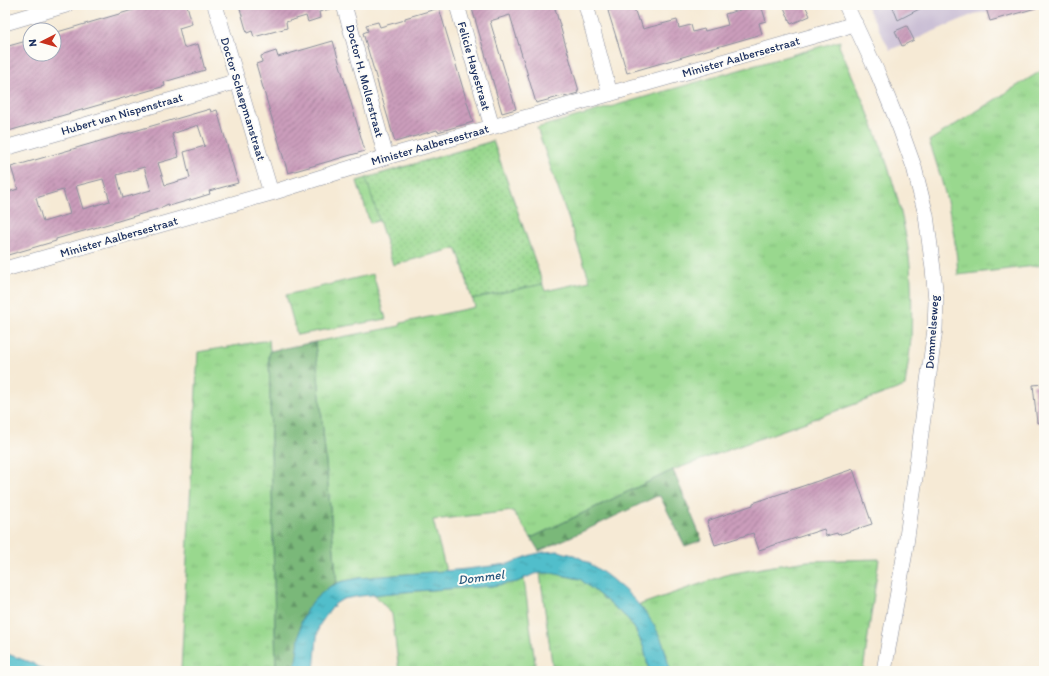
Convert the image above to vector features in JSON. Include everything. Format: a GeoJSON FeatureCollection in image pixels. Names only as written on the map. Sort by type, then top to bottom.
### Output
{"type":"FeatureCollection","features":[{"type":"Feature","properties":{"kind":"street"},"geometry":{"type":"LineString","coordinates":[[5,23],[66,5]]}},
{"type":"Feature","properties":{"kind":"street","name":"Doctor Schaepmanstraat"},"geometry":{"type":"LineString","coordinates":[[215,5],[271,193]]}},
{"type":"Feature","properties":{"kind":"street","name":"Doctor H. Mollerstraat"},"geometry":{"type":"LineString","coordinates":[[344,5],[386,157]]}},
{"type":"Feature","properties":{"kind":"street","name":"Felicie Hayestraat"},"geometry":{"type":"LineString","coordinates":[[457,5],[492,127]]}},
{"type":"Feature","properties":{"kind":"street"},"geometry":{"type":"LineString","coordinates":[[586,5],[610,94]]}},
{"type":"Feature","properties":{"kind":"street","name":"Dommelseweg"},"geometry":{"type":"LineString","coordinates":[[846,5],[878,74],[914,167],[926,215],[936,300],[935,329],[906,552],[884,671]]}},
{"type":"Feature","properties":{"kind":"street","name":"Minister Aalbersestraat"},"geometry":{"type":"LineString","coordinates":[[5,269],[271,193],[386,157],[855,23]]}},
{"type":"Feature","properties":{"kind":"street","name":"Hubert van Nispenstraat"},"geometry":{"type":"LineString","coordinates":[[5,148],[238,80]]}},
{"type":"Feature","properties":{"kind":"shaded area"},"geometry":{"type":"Polygon","coordinates":[[[866,5],[1024,5],[974,14],[890,50],[866,5]]]}},
{"type":"Feature","properties":{"kind":"green space"},"geometry":{"type":"Polygon","coordinates":[[[840,41],[839,46],[862,98],[883,152],[900,208],[906,236],[910,265],[912,311],[911,344],[905,386],[673,470],[531,538],[513,511],[433,520],[446,571],[359,578],[337,584],[315,342],[400,326],[401,323],[475,307],[461,260],[441,204],[370,223],[357,181],[493,141],[545,291],[590,281],[537,128],[840,41]]]}},
{"type":"Feature","properties":{"kind":"green space"},"geometry":{"type":"Polygon","coordinates":[[[1044,69],[1044,265],[958,275],[952,224],[940,174],[929,141],[1044,69]]]}},
{"type":"Feature","properties":{"kind":"green space"},"geometry":{"type":"Polygon","coordinates":[[[493,141],[543,284],[472,299],[456,248],[393,265],[366,178],[493,141]]]}},
{"type":"Feature","properties":{"kind":"green space"},"geometry":{"type":"Polygon","coordinates":[[[373,274],[386,319],[297,335],[286,295],[373,274]]]}},
{"type":"Feature","properties":{"kind":"green space"},"geometry":{"type":"Polygon","coordinates":[[[269,340],[276,671],[181,671],[198,352],[269,340]]]}},
{"type":"Feature","properties":{"kind":"green space"},"geometry":{"type":"Polygon","coordinates":[[[315,342],[337,584],[329,587],[297,662],[295,671],[276,671],[269,356],[270,351],[315,342]]]}},
{"type":"Feature","properties":{"kind":"green space"},"geometry":{"type":"Polygon","coordinates":[[[673,470],[702,540],[685,546],[660,496],[657,496],[539,551],[531,538],[673,470]]]}},
{"type":"Feature","properties":{"kind":"green space"},"geometry":{"type":"Polygon","coordinates":[[[879,559],[863,671],[669,671],[666,653],[659,636],[639,605],[729,574],[808,561],[879,559]]]}},
{"type":"Feature","properties":{"kind":"green space"},"geometry":{"type":"Polygon","coordinates":[[[540,573],[552,573],[580,579],[626,617],[635,629],[644,648],[649,671],[553,671],[540,573]]]}},
{"type":"Feature","properties":{"kind":"green space"},"geometry":{"type":"Polygon","coordinates":[[[524,579],[536,671],[399,671],[392,614],[374,594],[491,586],[517,582],[524,579]]]}},
{"type":"Feature","properties":{"kind":"water","name":"Dommel"},"geometry":{"type":"Polygon","coordinates":[[[559,551],[574,555],[594,566],[617,583],[639,604],[656,629],[662,642],[667,656],[669,671],[649,671],[644,648],[635,629],[626,617],[580,579],[552,573],[543,573],[534,574],[517,582],[491,586],[415,591],[343,599],[335,604],[319,626],[314,671],[295,671],[301,622],[307,609],[315,599],[329,587],[340,582],[359,578],[508,564],[531,555],[559,551]]]}},
{"type":"Feature","properties":{"kind":"water"},"geometry":{"type":"Polygon","coordinates":[[[5,653],[32,663],[46,671],[5,671],[5,653]]]}},
{"type":"Feature","properties":{"kind":"building"},"geometry":{"type":"Polygon","coordinates":[[[150,5],[187,5],[192,24],[179,28],[184,48],[198,44],[205,70],[164,82],[165,86],[5,132],[5,47],[22,42],[22,62],[62,62],[62,31],[150,5]]]}},
{"type":"Feature","properties":{"kind":"building"},"geometry":{"type":"Polygon","coordinates":[[[239,5],[333,5],[333,8],[319,12],[320,18],[308,22],[306,16],[286,22],[287,28],[254,37],[252,31],[247,33],[239,5]]]}},
{"type":"Feature","properties":{"kind":"building"},"geometry":{"type":"Polygon","coordinates":[[[471,5],[554,5],[579,91],[577,91],[578,93],[536,103],[510,15],[490,21],[516,109],[502,113],[471,5]]]}},
{"type":"Feature","properties":{"kind":"building"},"geometry":{"type":"Polygon","coordinates":[[[610,5],[625,5],[627,10],[634,8],[643,29],[677,20],[679,28],[691,25],[693,32],[704,29],[705,31],[728,25],[725,14],[750,7],[749,5],[761,5],[766,21],[759,23],[762,34],[627,73],[608,11],[611,10],[610,5]]]}},
{"type":"Feature","properties":{"kind":"building"},"geometry":{"type":"Polygon","coordinates":[[[783,5],[805,5],[810,16],[791,24],[783,5]]]}},
{"type":"Feature","properties":{"kind":"building"},"geometry":{"type":"Polygon","coordinates":[[[892,5],[927,5],[898,20],[892,5]]]}},
{"type":"Feature","properties":{"kind":"building"},"geometry":{"type":"Polygon","coordinates":[[[985,5],[1036,5],[1036,8],[990,21],[985,5]]]}},
{"type":"Feature","properties":{"kind":"building"},"geometry":{"type":"Polygon","coordinates":[[[439,8],[473,122],[395,142],[363,33],[368,31],[366,25],[378,22],[380,27],[439,8]]]}},
{"type":"Feature","properties":{"kind":"building"},"geometry":{"type":"Polygon","coordinates":[[[907,26],[914,40],[902,46],[895,31],[907,26]]]}},
{"type":"Feature","properties":{"kind":"building"},"geometry":{"type":"Polygon","coordinates":[[[333,41],[365,151],[288,173],[256,64],[262,62],[261,56],[276,51],[278,57],[333,41]]]}},
{"type":"Feature","properties":{"kind":"building"},"geometry":{"type":"Polygon","coordinates":[[[210,109],[211,112],[217,110],[238,183],[209,191],[210,194],[169,206],[168,204],[158,209],[56,239],[56,241],[8,255],[5,245],[5,193],[18,189],[11,167],[210,109]],[[198,125],[172,134],[179,157],[158,163],[165,185],[190,178],[184,152],[205,146],[198,125]],[[144,167],[117,175],[123,198],[151,190],[144,167]],[[103,179],[76,186],[83,209],[110,201],[103,179]],[[63,190],[36,198],[43,222],[70,214],[63,190]]]}},
{"type":"Feature","properties":{"kind":"building"},"geometry":{"type":"Polygon","coordinates":[[[1044,384],[1044,422],[1037,423],[1033,385],[1044,384]]]}},
{"type":"Feature","properties":{"kind":"building"},"geometry":{"type":"Polygon","coordinates":[[[853,469],[872,524],[838,535],[837,533],[826,536],[824,529],[759,550],[753,533],[715,545],[707,521],[753,505],[753,503],[853,469]]]}}]}
